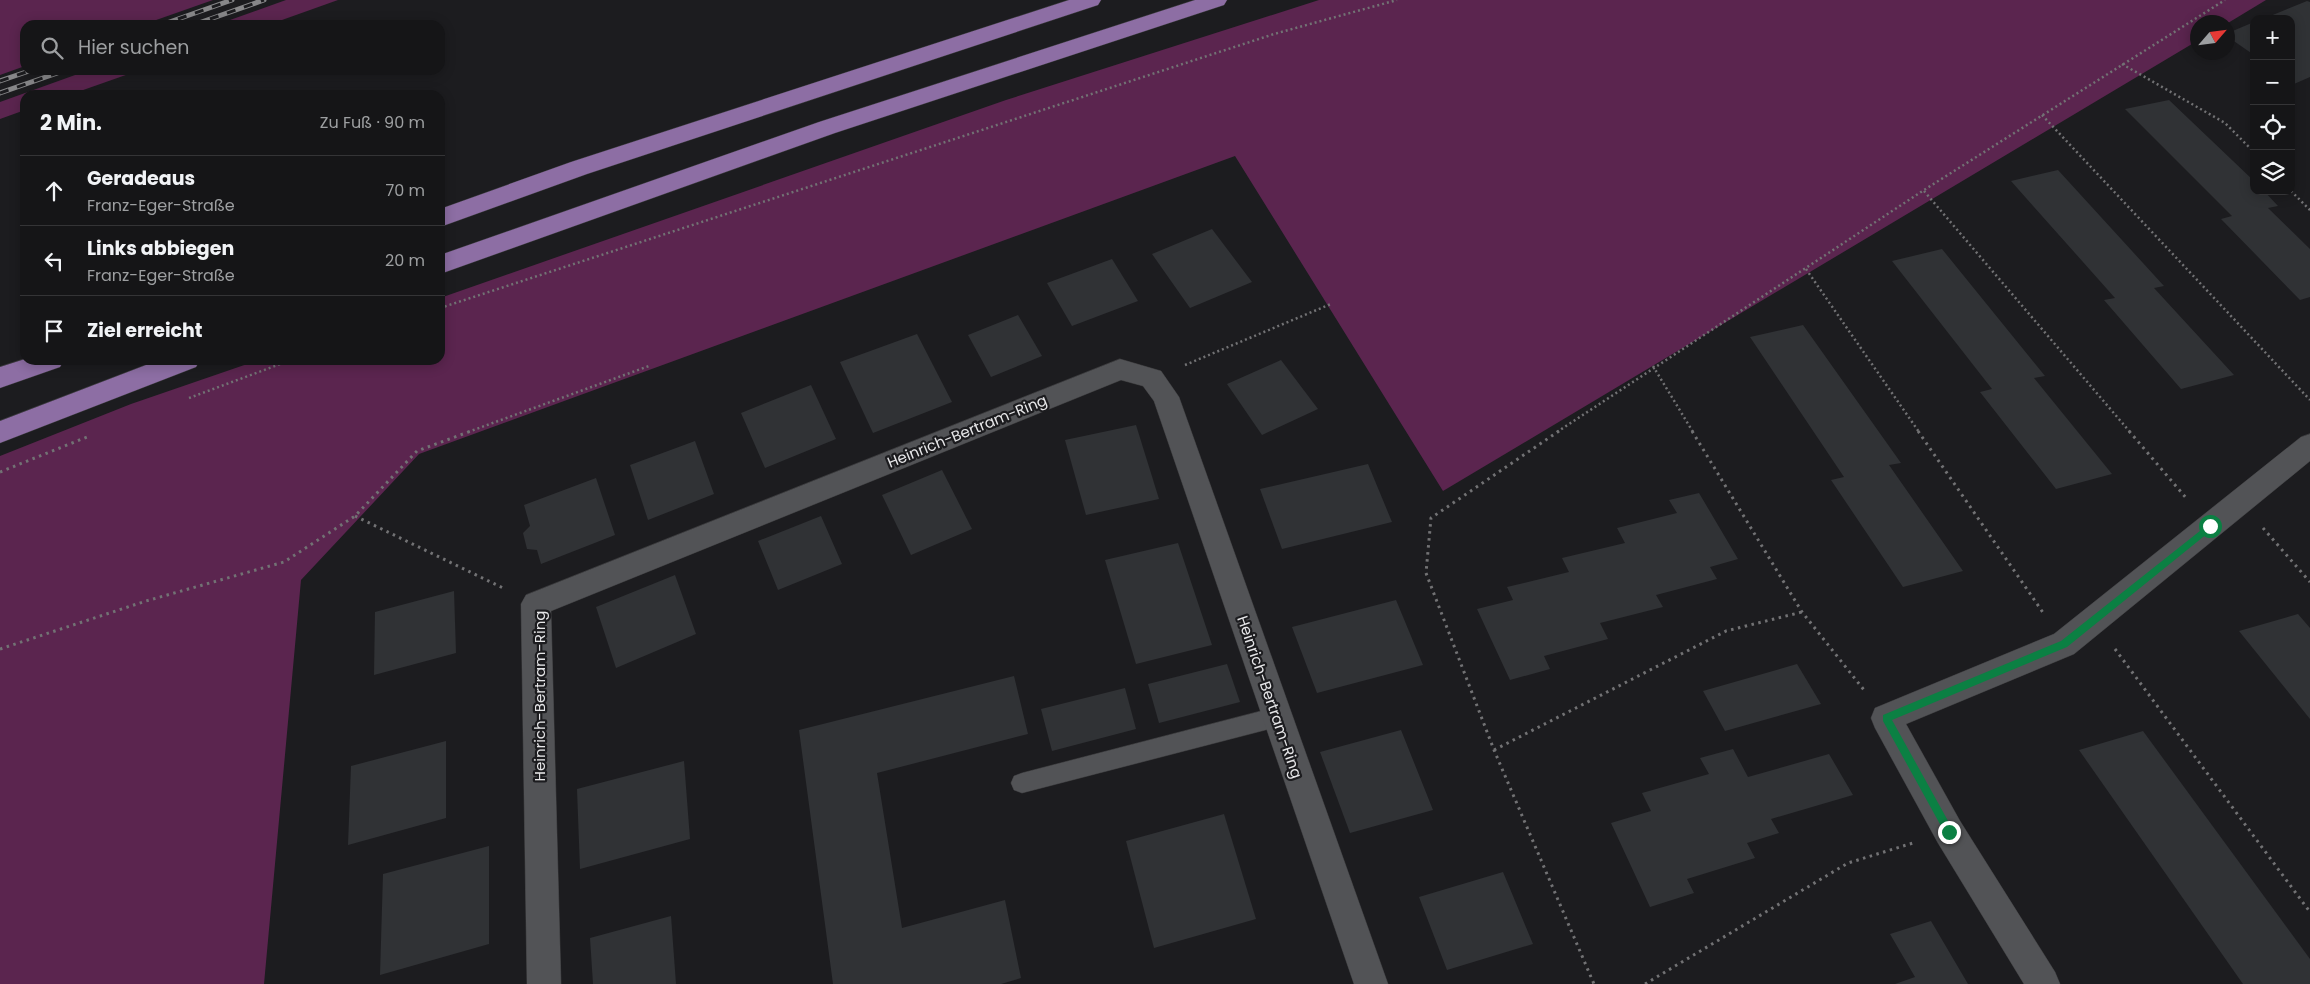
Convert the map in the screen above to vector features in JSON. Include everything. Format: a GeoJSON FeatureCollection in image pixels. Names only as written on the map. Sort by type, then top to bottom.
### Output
{"type":"FeatureCollection","features":[{"type":"Feature","properties":{"kind":"highway"},"geometry":{"type":"LineString","coordinates":[[445,216],[579,168],[1091,0]]}},
{"type":"Feature","properties":{"kind":"highway"},"geometry":{"type":"LineString","coordinates":[[445,263],[591,209],[869,112],[1217,0]]}},
{"type":"Feature","properties":{"kind":"highway"},"geometry":{"type":"LineString","coordinates":[[0,378],[37,365]]}},
{"type":"Feature","properties":{"kind":"highway"},"geometry":{"type":"LineString","coordinates":[[0,432],[174,365]]}},
{"type":"Feature","properties":{"kind":"street","name":"Heinrich-Bertram-Ring"},"geometry":{"type":"LineString","coordinates":[[544,984],[536,604],[1120,368],[1152,378],[1166,397],[1370,984]]}},
{"type":"Feature","properties":{"kind":"street"},"geometry":{"type":"LineString","coordinates":[[2043,984],[1949,832],[1886,718],[2064,644],[2310,445]]}},
{"type":"Feature","properties":{"kind":"lane"},"geometry":{"type":"LineString","coordinates":[[1022,783],[1277,717]]}},
{"type":"Feature","properties":{"kind":"path"},"geometry":{"type":"LineString","coordinates":[[445,306],[1274,34],[1397,0]]}},
{"type":"Feature","properties":{"kind":"path"},"geometry":{"type":"LineString","coordinates":[[1594,984],[1494,750],[1426,573],[1431,518],[1653,366],[2042,115],[2225,0]]}},
{"type":"Feature","properties":{"kind":"path"},"geometry":{"type":"LineString","coordinates":[[2122,64],[2225,123],[2252,150]]}},
{"type":"Feature","properties":{"kind":"path"},"geometry":{"type":"LineString","coordinates":[[2042,115],[2310,400]]}},
{"type":"Feature","properties":{"kind":"path"},"geometry":{"type":"LineString","coordinates":[[1924,191],[2210,526]]}},
{"type":"Feature","properties":{"kind":"path"},"geometry":{"type":"LineString","coordinates":[[2295,195],[2310,210]]}},
{"type":"Feature","properties":{"kind":"path"},"geometry":{"type":"LineString","coordinates":[[1806,269],[2064,644]]}},
{"type":"Feature","properties":{"kind":"path"},"geometry":{"type":"LineString","coordinates":[[1152,378],[1332,304]]}},
{"type":"Feature","properties":{"kind":"path"},"geometry":{"type":"LineString","coordinates":[[188,398],[277,365]]}},
{"type":"Feature","properties":{"kind":"path"},"geometry":{"type":"LineString","coordinates":[[0,649],[146,601],[284,562],[355,516],[417,451],[649,366]]}},
{"type":"Feature","properties":{"kind":"path"},"geometry":{"type":"LineString","coordinates":[[1653,366],[1802,612],[1886,718]]}},
{"type":"Feature","properties":{"kind":"path"},"geometry":{"type":"LineString","coordinates":[[0,472],[88,436]]}},
{"type":"Feature","properties":{"kind":"path"},"geometry":{"type":"LineString","coordinates":[[2240,502],[2310,582]]}},
{"type":"Feature","properties":{"kind":"path"},"geometry":{"type":"LineString","coordinates":[[355,516],[536,604]]}},
{"type":"Feature","properties":{"kind":"path"},"geometry":{"type":"LineString","coordinates":[[1494,750],[1726,631],[1802,612]]}},
{"type":"Feature","properties":{"kind":"path"},"geometry":{"type":"LineString","coordinates":[[2094,621],[2310,912]]}},
{"type":"Feature","properties":{"kind":"path"},"geometry":{"type":"LineString","coordinates":[[1645,984],[1848,863],[1949,832]]}},
{"type":"Feature","properties":{"kind":"shaded area"},"geometry":{"type":"Polygon","coordinates":[[[0,0],[213,0],[156,20],[20,20],[20,68],[0,75],[0,0]]]}},
{"type":"Feature","properties":{"kind":"shaded area"},"geometry":{"type":"Polygon","coordinates":[[[286,0],[338,0],[282,20],[230,20],[286,0]]]}},
{"type":"Feature","properties":{"kind":"shaded area"},"geometry":{"type":"Polygon","coordinates":[[[1319,0],[2266,0],[2235,19],[2235,15],[2190,15],[2190,45],[1443,491],[1235,156],[419,454],[301,580],[264,984],[0,984],[0,456],[131,404],[244,365],[445,365],[445,296],[1006,100],[1319,0]]]}},
{"type":"Feature","properties":{"kind":"shaded area"},"geometry":{"type":"Polygon","coordinates":[[[75,75],[126,75],[83,90],[33,90],[75,75]]]}},
{"type":"Feature","properties":{"kind":"shaded area"},"geometry":{"type":"Polygon","coordinates":[[[20,95],[20,112],[0,119],[0,102],[20,95]]]}},
{"type":"Feature","properties":{"kind":"building"},"geometry":{"type":"Polygon","coordinates":[[[2307,1],[2310,2],[2310,77],[2295,84],[2295,15],[2273,15],[2307,1]]]}},
{"type":"Feature","properties":{"kind":"building"},"geometry":{"type":"Polygon","coordinates":[[[2250,24],[2250,52],[2235,42],[2235,30],[2250,24]]]}},
{"type":"Feature","properties":{"kind":"building"},"geometry":{"type":"Polygon","coordinates":[[[2169,100],[2250,177],[2250,195],[2268,195],[2278,206],[2268,208],[2310,249],[2310,297],[2300,300],[2221,219],[2232,216],[2125,109],[2169,100]]]}},
{"type":"Feature","properties":{"kind":"building"},"geometry":{"type":"Polygon","coordinates":[[[2058,170],[2164,286],[2154,288],[2234,375],[2181,389],[2104,300],[2115,298],[2011,181],[2058,170]]]}},
{"type":"Feature","properties":{"kind":"building"},"geometry":{"type":"Polygon","coordinates":[[[1212,229],[1252,282],[1190,308],[1152,254],[1212,229]]]}},
{"type":"Feature","properties":{"kind":"building"},"geometry":{"type":"Polygon","coordinates":[[[1942,249],[2045,376],[2034,378],[2112,474],[2056,489],[1980,392],[1992,389],[1892,261],[1942,249]]]}},
{"type":"Feature","properties":{"kind":"building"},"geometry":{"type":"Polygon","coordinates":[[[1112,259],[1138,301],[1072,326],[1047,283],[1112,259]]]}},
{"type":"Feature","properties":{"kind":"building"},"geometry":{"type":"Polygon","coordinates":[[[1018,315],[1042,356],[991,377],[968,335],[1018,315]]]}},
{"type":"Feature","properties":{"kind":"building"},"geometry":{"type":"Polygon","coordinates":[[[1803,325],[1901,463],[1889,465],[1963,571],[1903,587],[1831,480],[1844,477],[1750,337],[1803,325]]]}},
{"type":"Feature","properties":{"kind":"building"},"geometry":{"type":"Polygon","coordinates":[[[917,334],[952,402],[873,433],[840,362],[917,334]]]}},
{"type":"Feature","properties":{"kind":"building"},"geometry":{"type":"Polygon","coordinates":[[[1281,360],[1318,409],[1262,435],[1227,384],[1281,360]]]}},
{"type":"Feature","properties":{"kind":"building"},"geometry":{"type":"Polygon","coordinates":[[[811,385],[836,439],[765,468],[741,413],[811,385]]]}},
{"type":"Feature","properties":{"kind":"building"},"geometry":{"type":"Polygon","coordinates":[[[1136,425],[1159,499],[1086,515],[1065,440],[1136,425]]]}},
{"type":"Feature","properties":{"kind":"building"},"geometry":{"type":"Polygon","coordinates":[[[695,441],[714,494],[648,520],[630,465],[695,441]]]}},
{"type":"Feature","properties":{"kind":"building"},"geometry":{"type":"Polygon","coordinates":[[[1368,464],[1392,522],[1282,549],[1260,489],[1368,464]]]}},
{"type":"Feature","properties":{"kind":"building"},"geometry":{"type":"Polygon","coordinates":[[[942,470],[972,529],[911,555],[882,495],[942,470]]]}},
{"type":"Feature","properties":{"kind":"building"},"geometry":{"type":"Polygon","coordinates":[[[596,478],[615,535],[541,564],[537,550],[527,549],[523,533],[530,526],[524,505],[596,478]]]}},
{"type":"Feature","properties":{"kind":"building"},"geometry":{"type":"Polygon","coordinates":[[[1699,493],[1738,559],[1710,567],[1717,579],[1656,595],[1663,607],[1600,623],[1608,639],[1544,656],[1550,669],[1510,680],[1477,609],[1513,600],[1507,587],[1569,572],[1562,558],[1625,543],[1617,528],[1677,513],[1669,500],[1699,493]]]}},
{"type":"Feature","properties":{"kind":"building"},"geometry":{"type":"Polygon","coordinates":[[[821,516],[842,564],[778,590],[758,541],[821,516]]]}},
{"type":"Feature","properties":{"kind":"building"},"geometry":{"type":"Polygon","coordinates":[[[1178,543],[1212,645],[1136,664],[1105,560],[1178,543]]]}},
{"type":"Feature","properties":{"kind":"building"},"geometry":{"type":"Polygon","coordinates":[[[675,575],[696,634],[616,668],[596,607],[675,575]]]}},
{"type":"Feature","properties":{"kind":"building"},"geometry":{"type":"Polygon","coordinates":[[[454,591],[456,653],[374,675],[375,612],[454,591]]]}},
{"type":"Feature","properties":{"kind":"building"},"geometry":{"type":"Polygon","coordinates":[[[1396,600],[1423,665],[1317,693],[1292,627],[1396,600]]]}},
{"type":"Feature","properties":{"kind":"building"},"geometry":{"type":"Polygon","coordinates":[[[2298,614],[2310,628],[2310,719],[2239,631],[2298,614]]]}},
{"type":"Feature","properties":{"kind":"building"},"geometry":{"type":"Polygon","coordinates":[[[1227,664],[1240,702],[1159,723],[1148,684],[1227,664]]]}},
{"type":"Feature","properties":{"kind":"building"},"geometry":{"type":"Polygon","coordinates":[[[1797,664],[1821,704],[1725,731],[1703,691],[1797,664]]]}},
{"type":"Feature","properties":{"kind":"building"},"geometry":{"type":"Polygon","coordinates":[[[1014,676],[1028,734],[877,773],[902,928],[1005,900],[1021,978],[1001,984],[833,984],[799,730],[1014,676]]]}},
{"type":"Feature","properties":{"kind":"building"},"geometry":{"type":"Polygon","coordinates":[[[1125,688],[1136,729],[1052,751],[1041,709],[1125,688]]]}},
{"type":"Feature","properties":{"kind":"building"},"geometry":{"type":"Polygon","coordinates":[[[1401,730],[1433,810],[1350,833],[1320,752],[1401,730]]]}},
{"type":"Feature","properties":{"kind":"building"},"geometry":{"type":"Polygon","coordinates":[[[2143,731],[2310,959],[2310,984],[2243,984],[2079,750],[2143,731]]]}},
{"type":"Feature","properties":{"kind":"building"},"geometry":{"type":"Polygon","coordinates":[[[446,741],[446,818],[348,845],[351,766],[446,741]]]}},
{"type":"Feature","properties":{"kind":"building"},"geometry":{"type":"Polygon","coordinates":[[[1733,749],[1748,777],[1829,754],[1853,795],[1771,819],[1779,833],[1747,843],[1755,858],[1687,879],[1694,893],[1650,907],[1611,823],[1651,811],[1642,793],[1709,774],[1700,758],[1733,749]]]}},
{"type":"Feature","properties":{"kind":"building"},"geometry":{"type":"Polygon","coordinates":[[[684,761],[690,839],[580,869],[577,789],[684,761]]]}},
{"type":"Feature","properties":{"kind":"building"},"geometry":{"type":"Polygon","coordinates":[[[1224,814],[1256,919],[1154,948],[1126,841],[1224,814]]]}},
{"type":"Feature","properties":{"kind":"building"},"geometry":{"type":"Polygon","coordinates":[[[489,846],[489,944],[380,975],[383,874],[489,846]]]}},
{"type":"Feature","properties":{"kind":"building"},"geometry":{"type":"Polygon","coordinates":[[[1503,872],[1533,944],[1447,970],[1419,897],[1503,872]]]}},
{"type":"Feature","properties":{"kind":"building"},"geometry":{"type":"Polygon","coordinates":[[[671,916],[676,984],[593,984],[590,938],[671,916]]]}},
{"type":"Feature","properties":{"kind":"building"},"geometry":{"type":"Polygon","coordinates":[[[1931,921],[1968,984],[1895,984],[1915,977],[1890,934],[1931,921]]]}},
{"type":"Feature","properties":{"kind":"railway"},"geometry":{"type":"LineString","coordinates":[[175,20],[232,0]]}},
{"type":"Feature","properties":{"kind":"railway"},"geometry":{"type":"LineString","coordinates":[[207,20],[264,0]]}},
{"type":"Feature","properties":{"kind":"railway"},"geometry":{"type":"LineString","coordinates":[[0,81],[20,74]]}},
{"type":"Feature","properties":{"kind":"railway"},"geometry":{"type":"LineString","coordinates":[[0,93],[52,75]]}},
{"type":"Feature","properties":{"kind":"route"},"geometry":{"type":"LineString","coordinates":[[1949,832],[1886,718],[2064,644],[2210,526]]}}]}
